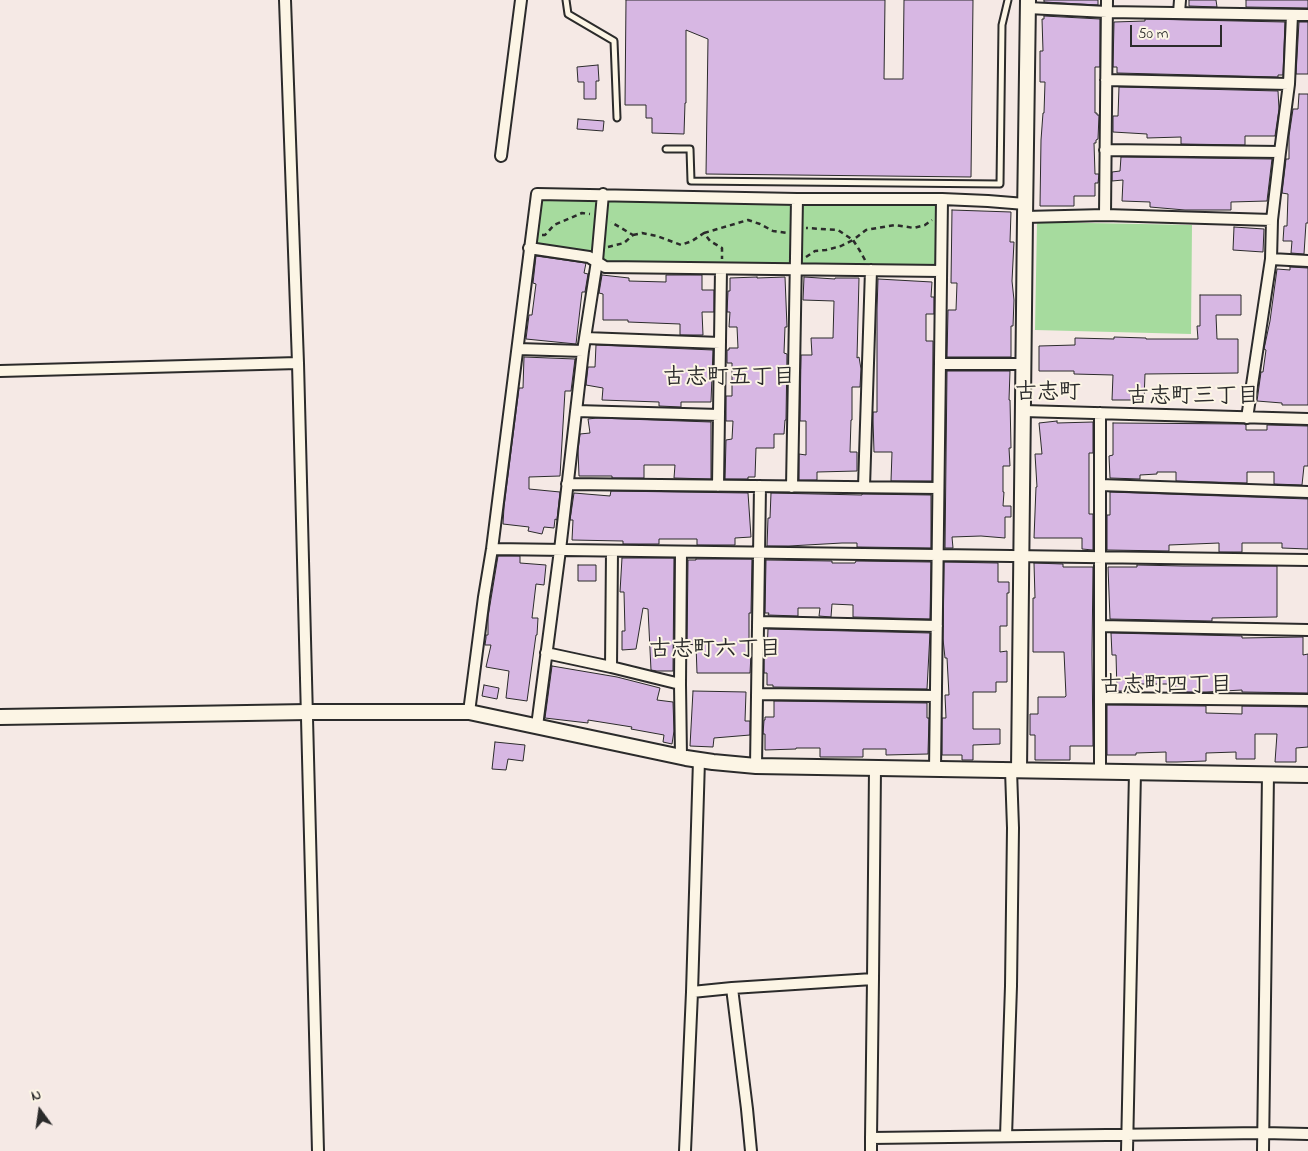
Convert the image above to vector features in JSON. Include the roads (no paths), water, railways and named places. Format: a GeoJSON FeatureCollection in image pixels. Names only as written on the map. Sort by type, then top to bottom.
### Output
{"type":"FeatureCollection","features":[{"type":"Feature","properties":{"kind":"street"},"geometry":{"type":"LineString","coordinates":[[286,0],[308,712],[307,762],[318,1151]]}},
{"type":"Feature","properties":{"kind":"street"},"geometry":{"type":"LineString","coordinates":[[501,156],[521,0]]}},
{"type":"Feature","properties":{"kind":"street"},"geometry":{"type":"LineString","coordinates":[[1105,215],[1107,0]]}},
{"type":"Feature","properties":{"kind":"street"},"geometry":{"type":"LineString","coordinates":[[1179,13],[1180,0]]}},
{"type":"Feature","properties":{"kind":"street"},"geometry":{"type":"LineString","coordinates":[[1006,1136],[1021,556],[1028,4],[1107,12],[1308,15]]}},
{"type":"Feature","properties":{"kind":"street"},"geometry":{"type":"LineString","coordinates":[[1247,418],[1271,259],[1272,220],[1288,84],[1292,14]]}},
{"type":"Feature","properties":{"kind":"street"},"geometry":{"type":"LineString","coordinates":[[1106,80],[1288,84]]}},
{"type":"Feature","properties":{"kind":"street"},"geometry":{"type":"LineString","coordinates":[[1105,150],[1280,152]]}},
{"type":"Feature","properties":{"kind":"street"},"geometry":{"type":"LineString","coordinates":[[469,712],[492,549],[537,194],[797,199],[942,199],[988,201],[1025,211],[1272,220]]}},
{"type":"Feature","properties":{"kind":"street"},"geometry":{"type":"LineString","coordinates":[[537,726],[583,351],[597,261],[603,194]]}},
{"type":"Feature","properties":{"kind":"street"},"geometry":{"type":"LineString","coordinates":[[792,487],[797,199]]}},
{"type":"Feature","properties":{"kind":"street"},"geometry":{"type":"LineString","coordinates":[[935,769],[942,199]]}},
{"type":"Feature","properties":{"kind":"street"},"geometry":{"type":"LineString","coordinates":[[529,248],[589,257],[605,267],[941,271]]}},
{"type":"Feature","properties":{"kind":"street"},"geometry":{"type":"LineString","coordinates":[[1271,259],[1308,261]]}},
{"type":"Feature","properties":{"kind":"street"},"geometry":{"type":"LineString","coordinates":[[718,486],[721,268]]}},
{"type":"Feature","properties":{"kind":"street"},"geometry":{"type":"LineString","coordinates":[[864,488],[870,270]]}},
{"type":"Feature","properties":{"kind":"street"},"geometry":{"type":"LineString","coordinates":[[585,338],[720,343]]}},
{"type":"Feature","properties":{"kind":"street"},"geometry":{"type":"LineString","coordinates":[[518,349],[583,351]]}},
{"type":"Feature","properties":{"kind":"street"},"geometry":{"type":"LineString","coordinates":[[0,371],[298,363]]}},
{"type":"Feature","properties":{"kind":"street"},"geometry":{"type":"LineString","coordinates":[[940,364],[1023,364]]}},
{"type":"Feature","properties":{"kind":"street"},"geometry":{"type":"LineString","coordinates":[[576,411],[719,415]]}},
{"type":"Feature","properties":{"kind":"street"},"geometry":{"type":"LineString","coordinates":[[1023,411],[1308,420]]}},
{"type":"Feature","properties":{"kind":"street"},"geometry":{"type":"LineString","coordinates":[[1100,413],[1100,772]]}},
{"type":"Feature","properties":{"kind":"street"},"geometry":{"type":"LineString","coordinates":[[567,484],[938,488]]}},
{"type":"Feature","properties":{"kind":"street"},"geometry":{"type":"LineString","coordinates":[[1100,485],[1308,492]]}},
{"type":"Feature","properties":{"kind":"street"},"geometry":{"type":"LineString","coordinates":[[756,766],[760,486]]}},
{"type":"Feature","properties":{"kind":"street"},"geometry":{"type":"LineString","coordinates":[[492,549],[1308,560]]}},
{"type":"Feature","properties":{"kind":"street"},"geometry":{"type":"LineString","coordinates":[[611,666],[612,551]]}},
{"type":"Feature","properties":{"kind":"street"},"geometry":{"type":"LineString","coordinates":[[681,757],[682,552]]}},
{"type":"Feature","properties":{"kind":"street"},"geometry":{"type":"LineString","coordinates":[[758,622],[937,626]]}},
{"type":"Feature","properties":{"kind":"street"},"geometry":{"type":"LineString","coordinates":[[1100,626],[1308,630]]}},
{"type":"Feature","properties":{"kind":"street"},"geometry":{"type":"LineString","coordinates":[[546,653],[611,666],[680,684]]}},
{"type":"Feature","properties":{"kind":"street"},"geometry":{"type":"LineString","coordinates":[[757,694],[936,696]]}},
{"type":"Feature","properties":{"kind":"street"},"geometry":{"type":"LineString","coordinates":[[1100,698],[1308,700]]}},
{"type":"Feature","properties":{"kind":"street"},"geometry":{"type":"LineString","coordinates":[[0,717],[308,712],[469,712],[681,757],[756,766],[1308,775]]}},
{"type":"Feature","properties":{"kind":"street"},"geometry":{"type":"LineString","coordinates":[[685,1151],[699,760]]}},
{"type":"Feature","properties":{"kind":"street"},"geometry":{"type":"LineString","coordinates":[[871,1151],[875,768]]}},
{"type":"Feature","properties":{"kind":"street"},"geometry":{"type":"LineString","coordinates":[[1127,1151],[1135,772]]}},
{"type":"Feature","properties":{"kind":"street"},"geometry":{"type":"LineString","coordinates":[[1263,1151],[1268,774]]}},
{"type":"Feature","properties":{"kind":"street"},"geometry":{"type":"LineString","coordinates":[[692,992],[873,979]]}},
{"type":"Feature","properties":{"kind":"street"},"geometry":{"type":"LineString","coordinates":[[732,988],[748,1109],[751,1151]]}},
{"type":"Feature","properties":{"kind":"street"},"geometry":{"type":"LineString","coordinates":[[871,1138],[1308,1134]]}},
{"type":"Feature","properties":{"kind":"lane"},"geometry":{"type":"LineString","coordinates":[[566,0],[568,14],[614,41],[617,118]]}},
{"type":"Feature","properties":{"kind":"lane"},"geometry":{"type":"LineString","coordinates":[[666,150],[690,149],[691,181],[1000,184],[1002,25],[1008,0]]}},
{"type":"Feature","properties":{"kind":"district","name":"古志町五丁目"},"geometry":{"type":"Point","coordinates":[729,379]}},
{"type":"Feature","properties":{"kind":"district","name":"古志町"},"geometry":{"type":"Point","coordinates":[1048,394]}},
{"type":"Feature","properties":{"kind":"district","name":"古志町三丁目"},"geometry":{"type":"Point","coordinates":[1193,398]}},
{"type":"Feature","properties":{"kind":"district","name":"古志町六丁目"},"geometry":{"type":"Point","coordinates":[715,651]}},
{"type":"Feature","properties":{"kind":"district","name":"古志町四丁目"},"geometry":{"type":"Point","coordinates":[1166,687]}}]}
